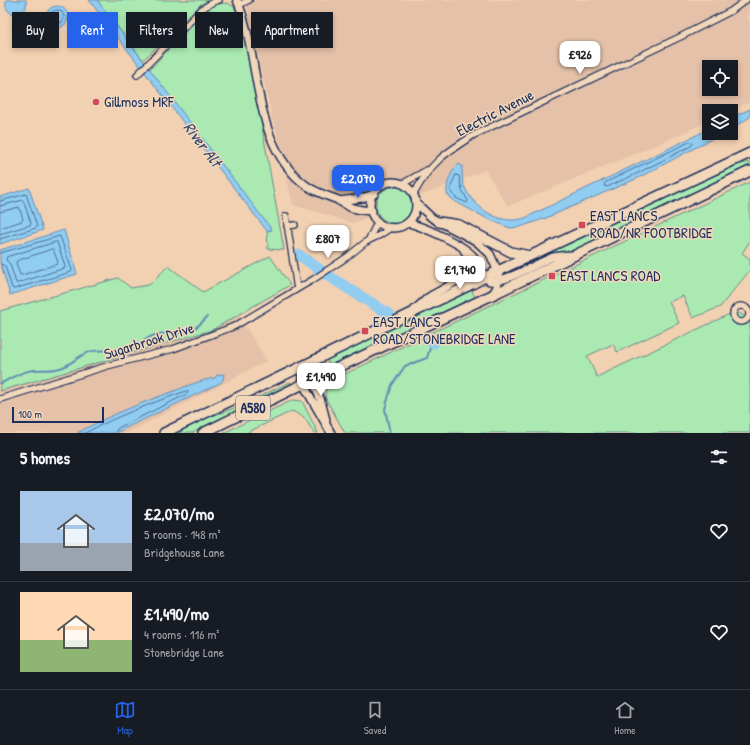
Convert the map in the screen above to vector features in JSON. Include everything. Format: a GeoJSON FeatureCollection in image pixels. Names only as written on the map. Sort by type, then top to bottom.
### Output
{"type":"FeatureCollection","features":[{"type":"Feature","properties":{"kind":"highway","name":"A580"},"geometry":{"type":"LineString","coordinates":[[164,433],[485,277],[499,275],[530,256],[750,152]]}},
{"type":"Feature","properties":{"kind":"highway","name":"A580"},"geometry":{"type":"LineString","coordinates":[[203,433],[750,171]]}},
{"type":"Feature","properties":{"kind":"highway"},"geometry":{"type":"LineString","coordinates":[[439,222],[459,225],[511,252],[530,256]]}},
{"type":"Feature","properties":{"kind":"street"},"geometry":{"type":"LineString","coordinates":[[137,75],[202,9],[219,0]]}},
{"type":"Feature","properties":{"kind":"street"},"geometry":{"type":"LineString","coordinates":[[249,0],[238,2],[248,36],[266,126],[276,150],[289,169],[308,186],[327,196],[339,200],[349,207],[372,211]]}},
{"type":"Feature","properties":{"kind":"street","name":"Electric Avenue"},"geometry":{"type":"LineString","coordinates":[[402,184],[431,167],[448,151],[474,135],[680,37],[731,11],[746,0]]}},
{"type":"Feature","properties":{"kind":"street"},"geometry":{"type":"LineString","coordinates":[[728,163],[750,156]]}},
{"type":"Feature","properties":{"kind":"street","name":"Electric Avenue"},"geometry":{"type":"LineString","coordinates":[[414,194],[431,167]]}},
{"type":"Feature","properties":{"kind":"street"},"geometry":{"type":"LineString","coordinates":[[391,182],[402,184],[409,188],[414,194],[416,211],[407,223],[397,227],[384,225],[378,221],[372,211],[371,202],[374,194],[377,189],[386,183],[391,182]]}},
{"type":"Feature","properties":{"kind":"street"},"geometry":{"type":"LineString","coordinates":[[339,200],[362,198],[374,194]]}},
{"type":"Feature","properties":{"kind":"street"},"geometry":{"type":"LineString","coordinates":[[416,204],[439,222],[481,244],[490,254],[499,275],[497,287],[492,295]]}},
{"type":"Feature","properties":{"kind":"street"},"geometry":{"type":"LineString","coordinates":[[286,216],[297,289]]}},
{"type":"Feature","properties":{"kind":"street"},"geometry":{"type":"LineString","coordinates":[[368,241],[378,221]]}},
{"type":"Feature","properties":{"kind":"street"},"geometry":{"type":"LineString","coordinates":[[407,223],[419,225],[463,248],[475,259],[485,277]]}},
{"type":"Feature","properties":{"kind":"street"},"geometry":{"type":"LineString","coordinates":[[287,226],[295,225]]}},
{"type":"Feature","properties":{"kind":"street","name":"Sugarbrook Drive"},"geometry":{"type":"LineString","coordinates":[[0,399],[107,366],[173,349],[235,326],[297,289],[347,257],[368,241],[392,227]]}},
{"type":"Feature","properties":{"kind":"street"},"geometry":{"type":"LineString","coordinates":[[408,315],[428,298],[461,278],[466,273],[468,255],[463,248]]}},
{"type":"Feature","properties":{"kind":"street"},"geometry":{"type":"LineString","coordinates":[[499,275],[554,257],[578,254]]}},
{"type":"Feature","properties":{"kind":"street"},"geometry":{"type":"LineString","coordinates":[[302,366],[313,379],[330,432]]}},
{"type":"Feature","properties":{"kind":"street"},"geometry":{"type":"LineString","coordinates":[[302,366],[303,384],[330,432]]}},
{"type":"Feature","properties":{"kind":"shaded area"},"geometry":{"type":"Polygon","coordinates":[[[245,0],[750,0],[748,18],[750,23],[750,102],[738,107],[738,104],[702,104],[702,124],[656,145],[508,206],[485,170],[353,223],[293,205],[274,122],[270,117],[272,116],[256,48],[333,48],[333,12],[251,12],[251,26],[245,0]]]}},
{"type":"Feature","properties":{"kind":"shaded area"},"geometry":{"type":"Polygon","coordinates":[[[238,315],[267,361],[127,433],[0,433],[0,388],[65,373],[190,337],[238,315]]]}},
{"type":"Feature","properties":{"kind":"green space"},"geometry":{"type":"Polygon","coordinates":[[[97,0],[210,0],[201,4],[187,18],[187,12],[126,12],[126,38],[118,27],[118,12],[106,12],[97,0]]]}},
{"type":"Feature","properties":{"kind":"green space"},"geometry":{"type":"Polygon","coordinates":[[[227,3],[233,6],[237,12],[204,12],[218,4],[227,3]]]}},
{"type":"Feature","properties":{"kind":"green space"},"geometry":{"type":"Polygon","coordinates":[[[195,22],[195,48],[243,48],[243,31],[284,250],[268,249],[267,231],[271,230],[149,70],[170,48],[187,48],[187,30],[195,22]]]}},
{"type":"Feature","properties":{"kind":"green space"},"geometry":{"type":"Polygon","coordinates":[[[134,48],[155,48],[143,60],[134,48]]]}},
{"type":"Feature","properties":{"kind":"green space"},"geometry":{"type":"Polygon","coordinates":[[[750,162],[750,166],[574,251],[556,254],[519,269],[518,267],[730,167],[750,162]]]}},
{"type":"Feature","properties":{"kind":"green space"},"geometry":{"type":"Polygon","coordinates":[[[750,182],[750,241],[742,253],[750,259],[750,270],[720,307],[693,318],[683,296],[669,302],[679,323],[617,352],[613,344],[587,356],[597,377],[736,311],[750,320],[750,433],[345,433],[325,395],[328,382],[750,182]]]}},
{"type":"Feature","properties":{"kind":"green space"},"geometry":{"type":"Polygon","coordinates":[[[398,187],[407,192],[411,198],[411,212],[407,218],[398,223],[390,223],[381,218],[377,212],[376,201],[381,192],[387,188],[398,187]]]}},
{"type":"Feature","properties":{"kind":"green space"},"geometry":{"type":"Polygon","coordinates":[[[270,256],[290,285],[212,330],[0,391],[0,311],[118,278],[131,288],[149,285],[168,266],[203,292],[270,256]]]}},
{"type":"Feature","properties":{"kind":"green space"},"geometry":{"type":"Polygon","coordinates":[[[471,289],[475,297],[330,366],[327,360],[471,289]]]}},
{"type":"Feature","properties":{"kind":"green space"},"geometry":{"type":"Polygon","coordinates":[[[290,382],[292,385],[192,433],[174,433],[203,419],[238,407],[290,382]]]}},
{"type":"Feature","properties":{"kind":"green space"},"geometry":{"type":"Polygon","coordinates":[[[293,400],[302,401],[318,433],[314,433],[304,417],[292,411],[246,433],[223,433],[293,400]]]}},
{"type":"Feature","properties":{"kind":"water"},"geometry":{"type":"Polygon","coordinates":[[[6,0],[26,0],[26,6],[22,12],[12,13],[8,11],[6,0]]]}},
{"type":"Feature","properties":{"kind":"water"},"geometry":{"type":"Polygon","coordinates":[[[89,0],[97,0],[106,12],[98,12],[89,0]]]}},
{"type":"Feature","properties":{"kind":"water"},"geometry":{"type":"Polygon","coordinates":[[[57,6],[67,13],[67,21],[59,28],[59,12],[48,12],[53,7],[57,6]]]}},
{"type":"Feature","properties":{"kind":"water"},"geometry":{"type":"Polygon","coordinates":[[[118,28],[126,38],[126,48],[134,48],[272,230],[267,231],[118,38],[118,28]]]}},
{"type":"Feature","properties":{"kind":"water"},"geometry":{"type":"Polygon","coordinates":[[[750,109],[750,117],[738,125],[738,115],[750,109]]]}},
{"type":"Feature","properties":{"kind":"water"},"geometry":{"type":"Polygon","coordinates":[[[702,132],[702,140],[710,140],[638,178],[546,218],[520,227],[510,228],[488,219],[454,201],[447,194],[447,186],[456,167],[459,164],[462,166],[465,188],[471,198],[486,212],[503,219],[517,220],[525,218],[702,132]]]}},
{"type":"Feature","properties":{"kind":"water"},"geometry":{"type":"Polygon","coordinates":[[[29,188],[43,230],[0,244],[0,197],[29,188]]]}},
{"type":"Feature","properties":{"kind":"water"},"geometry":{"type":"Polygon","coordinates":[[[64,230],[77,274],[10,295],[0,262],[0,250],[64,230]]]}},
{"type":"Feature","properties":{"kind":"water"},"geometry":{"type":"Polygon","coordinates":[[[224,374],[223,380],[220,383],[115,433],[77,433],[137,405],[194,383],[215,378],[217,375],[224,374]]]}},
{"type":"Feature","properties":{"kind":"waterway","name":"River Alt"},"geometry":{"type":"LineString","coordinates":[[299,255],[390,315]]}},
{"type":"Feature","properties":{"kind":"waterway"},"geometry":{"type":"LineString","coordinates":[[0,384],[29,371],[64,367],[89,352],[98,350],[126,350],[155,335],[193,330],[207,317]]}},
{"type":"Feature","properties":{"kind":"waterway","name":"River Alt"},"geometry":{"type":"LineString","coordinates":[[426,338],[434,343]]}},
{"type":"Feature","properties":{"kind":"waterway"},"geometry":{"type":"LineString","coordinates":[[390,433],[385,409],[392,385],[405,366],[427,358],[432,341]]}},
{"type":"Feature","properties":{"kind":"place","name":"Gillmoss MRF"},"geometry":{"type":"Point","coordinates":[96,102]}},
{"type":"Feature","properties":{"kind":"place","name":"EAST LANCS ROAD/NR FOOTBRIDGE"},"geometry":{"type":"Point","coordinates":[582,225]}},
{"type":"Feature","properties":{"kind":"place","name":"EAST LANCS ROAD"},"geometry":{"type":"Point","coordinates":[552,276]}},
{"type":"Feature","properties":{"kind":"place","name":"EAST LANCS ROAD/STONEBRIDGE LANE"},"geometry":{"type":"Point","coordinates":[365,331]}}]}
